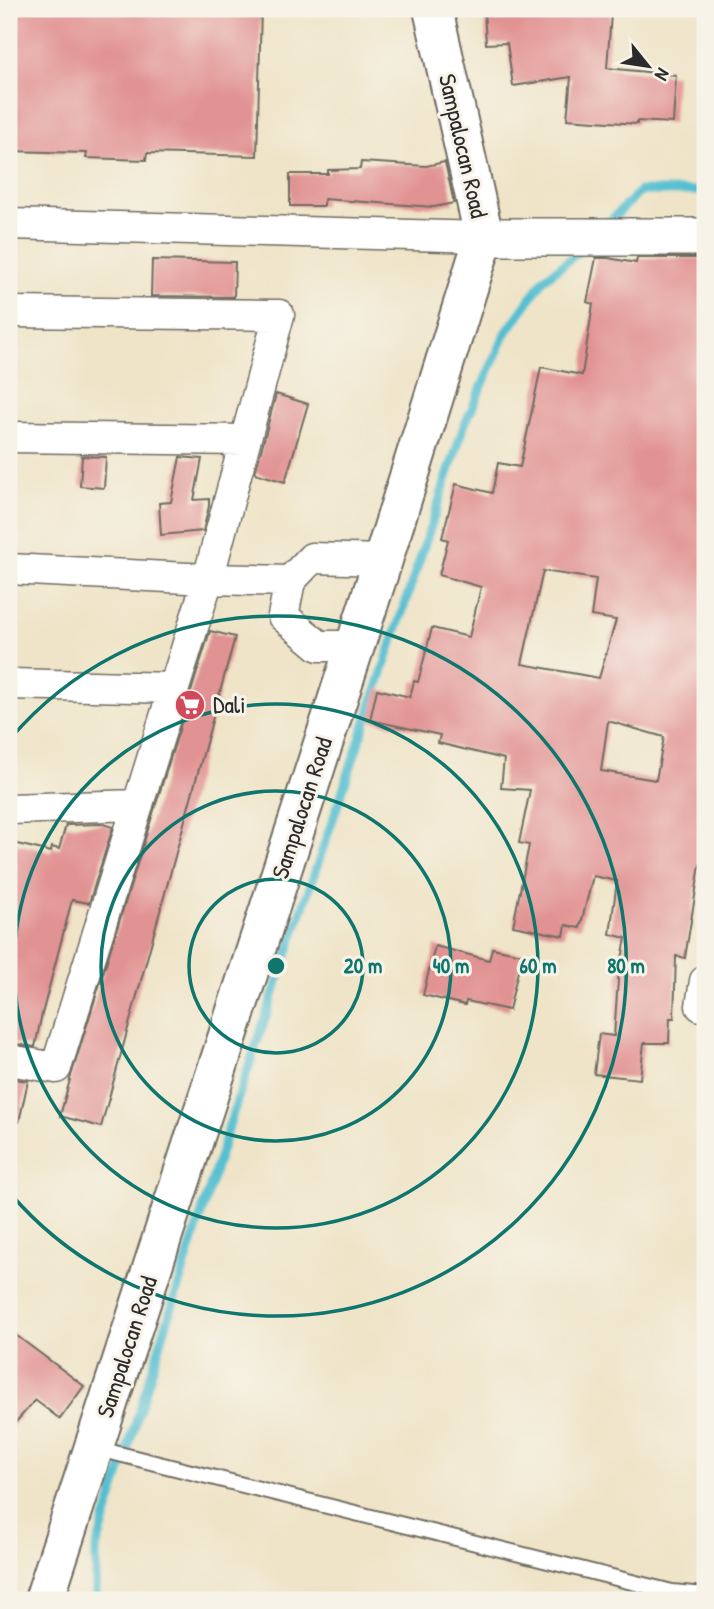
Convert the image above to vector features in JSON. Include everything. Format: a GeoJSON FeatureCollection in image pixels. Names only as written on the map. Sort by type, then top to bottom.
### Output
{"type":"FeatureCollection","features":[{"type":"Feature","properties":{"kind":"main road","name":"Sampalocan Road"},"geometry":{"type":"LineString","coordinates":[[44,1600],[383,560],[484,237],[433,9]]}},
{"type":"Feature","properties":{"kind":"street"},"geometry":{"type":"LineString","coordinates":[[9,224],[484,237],[705,237]]}},
{"type":"Feature","properties":{"kind":"street"},"geometry":{"type":"LineString","coordinates":[[9,312],[279,315],[208,579],[56,1068],[9,1060]]}},
{"type":"Feature","properties":{"kind":"street"},"geometry":{"type":"LineString","coordinates":[[9,437],[245,440]]}},
{"type":"Feature","properties":{"kind":"street"},"geometry":{"type":"LineString","coordinates":[[355,646],[319,646],[283,616],[290,581],[312,558],[383,560]]}},
{"type":"Feature","properties":{"kind":"street"},"geometry":{"type":"LineString","coordinates":[[9,569],[290,581]]}},
{"type":"Feature","properties":{"kind":"street"},"geometry":{"type":"LineString","coordinates":[[9,684],[174,688]]}},
{"type":"Feature","properties":{"kind":"street"},"geometry":{"type":"LineString","coordinates":[[9,808],[138,805]]}},
{"type":"Feature","properties":{"kind":"lane"},"geometry":{"type":"LineString","coordinates":[[94,1448],[672,1592],[705,1595]]}},
{"type":"Feature","properties":{"kind":"building"},"geometry":{"type":"Polygon","coordinates":[[[9,9],[261,9],[257,156],[147,153],[146,160],[86,158],[87,153],[9,151],[9,9]]]}},
{"type":"Feature","properties":{"kind":"building"},"geometry":{"type":"Polygon","coordinates":[[[484,9],[551,9],[611,14],[607,68],[676,75],[673,123],[637,121],[637,124],[567,119],[571,77],[513,86],[507,43],[486,44],[484,9]]]}},
{"type":"Feature","properties":{"kind":"building"},"geometry":{"type":"Polygon","coordinates":[[[361,162],[426,166],[445,162],[454,203],[434,207],[324,199],[324,206],[290,206],[290,174],[328,174],[328,170],[360,169],[361,162]]]}},
{"type":"Feature","properties":{"kind":"building"},"geometry":{"type":"Polygon","coordinates":[[[596,258],[636,263],[637,258],[705,258],[705,866],[700,865],[685,958],[676,956],[674,1018],[670,1018],[669,1043],[644,1043],[640,1079],[594,1074],[599,1034],[614,1036],[618,980],[626,938],[610,934],[617,881],[593,876],[580,928],[566,925],[564,936],[513,926],[529,845],[519,843],[530,790],[501,788],[504,759],[438,743],[440,735],[370,720],[377,689],[410,697],[414,681],[418,682],[432,628],[469,637],[481,587],[439,575],[448,540],[442,538],[456,484],[492,493],[498,463],[520,467],[541,367],[582,375],[593,304],[587,302],[596,258]],[[543,571],[522,664],[599,678],[616,620],[591,616],[596,579],[543,571]],[[608,721],[601,771],[656,780],[664,737],[608,721]]]}},
{"type":"Feature","properties":{"kind":"building"},"geometry":{"type":"Polygon","coordinates":[[[152,260],[235,262],[234,297],[151,296],[152,260]]]}},
{"type":"Feature","properties":{"kind":"building"},"geometry":{"type":"Polygon","coordinates":[[[276,394],[308,404],[285,482],[255,473],[276,394]]]}},
{"type":"Feature","properties":{"kind":"building"},"geometry":{"type":"Polygon","coordinates":[[[82,456],[106,457],[104,488],[80,486],[82,456]]]}},
{"type":"Feature","properties":{"kind":"building"},"geometry":{"type":"Polygon","coordinates":[[[180,457],[202,459],[194,500],[209,499],[203,531],[161,535],[159,503],[171,502],[180,457]]]}},
{"type":"Feature","properties":{"kind":"building"},"geometry":{"type":"Polygon","coordinates":[[[210,631],[235,637],[101,1127],[60,1116],[210,631]]]}},
{"type":"Feature","properties":{"kind":"building"},"geometry":{"type":"Polygon","coordinates":[[[103,824],[113,827],[89,903],[72,900],[35,1047],[9,1043],[9,842],[51,852],[52,847],[59,849],[66,825],[103,824]]]}},
{"type":"Feature","properties":{"kind":"building"},"geometry":{"type":"Polygon","coordinates":[[[435,946],[489,960],[492,948],[522,954],[509,1010],[466,1001],[465,1005],[423,995],[435,946]]]}},
{"type":"Feature","properties":{"kind":"building"},"geometry":{"type":"Polygon","coordinates":[[[9,1078],[28,1081],[19,1122],[9,1121],[9,1078]]]}},
{"type":"Feature","properties":{"kind":"building"},"geometry":{"type":"Polygon","coordinates":[[[9,1330],[84,1386],[60,1419],[35,1400],[9,1430],[9,1330]]]}},
{"type":"Feature","properties":{"kind":"waterway"},"geometry":{"type":"LineString","coordinates":[[605,226],[640,191],[705,191]]}},
{"type":"Feature","properties":{"kind":"waterway"},"geometry":{"type":"LineString","coordinates":[[96,1600],[96,1549],[234,1110],[464,426],[506,333],[544,279],[583,249]]}},
{"type":"Feature","properties":{"kind":"place","name":"Dali"},"geometry":{"type":"Point","coordinates":[190,705]}}]}
